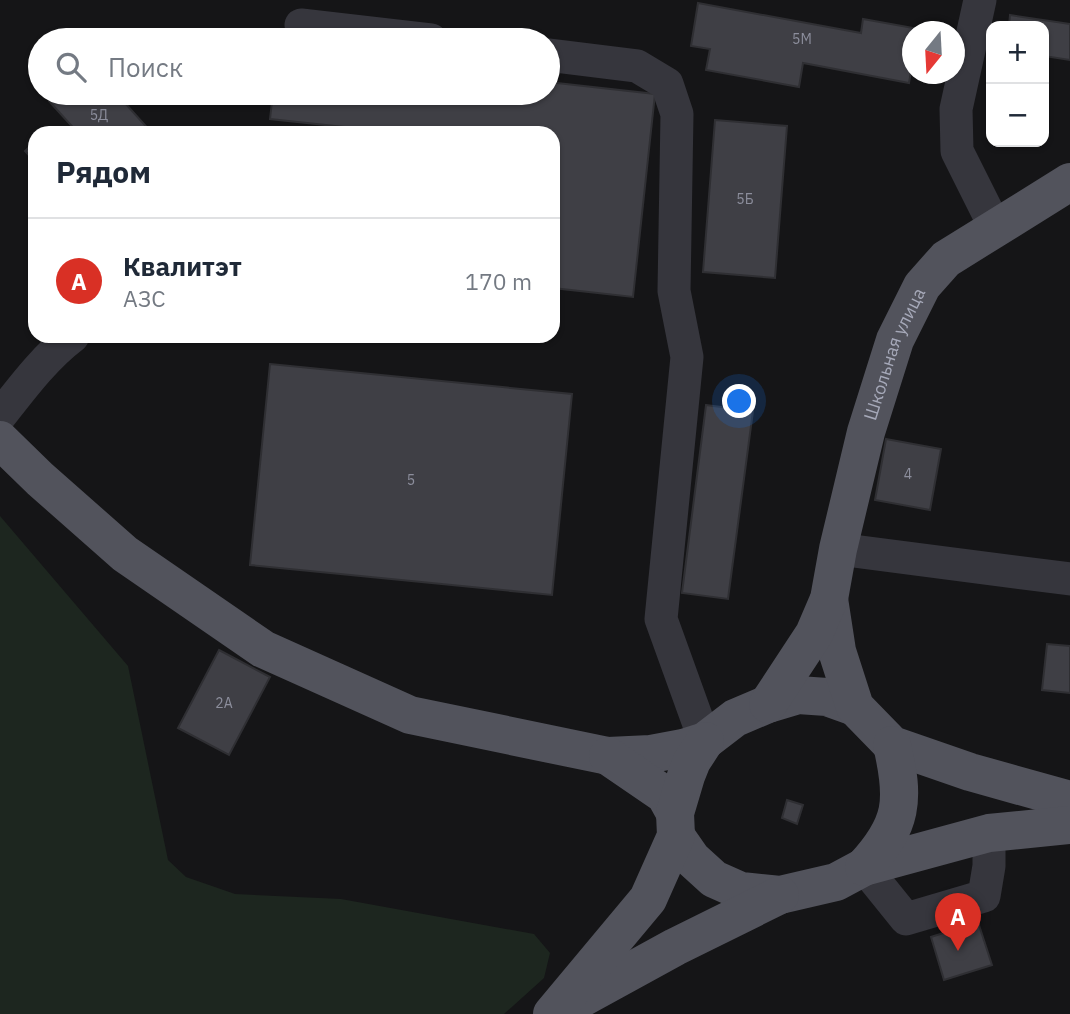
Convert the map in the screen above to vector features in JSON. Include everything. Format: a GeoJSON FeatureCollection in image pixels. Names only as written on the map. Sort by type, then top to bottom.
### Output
{"type":"FeatureCollection","features":[{"type":"Feature","properties":{"kind":"main road","name":"Школьная улица"},"geometry":{"type":"LineString","coordinates":[[829,599],[866,432],[895,340],[916,296],[946,259],[1070,182]]}},
{"type":"Feature","properties":{"kind":"main road"},"geometry":{"type":"LineString","coordinates":[[0,440],[125,554],[262,649],[410,715],[608,757],[651,754],[705,741]]}},
{"type":"Feature","properties":{"kind":"main road"},"geometry":{"type":"LineString","coordinates":[[768,704],[814,634],[829,599]]}},
{"type":"Feature","properties":{"kind":"main road"},"geometry":{"type":"LineString","coordinates":[[829,599],[837,651],[855,706],[892,745],[970,772],[1070,800]]}},
{"type":"Feature","properties":{"kind":"main road"},"geometry":{"type":"LineString","coordinates":[[552,1014],[648,899],[675,825],[692,761],[705,741],[735,718],[799,695],[827,697],[855,706]]}},
{"type":"Feature","properties":{"kind":"main road"},"geometry":{"type":"LineString","coordinates":[[864,867],[885,844],[895,824],[900,779],[892,745]]}},
{"type":"Feature","properties":{"kind":"main road"},"geometry":{"type":"LineString","coordinates":[[608,757],[664,795],[692,859],[714,880],[741,891],[780,895]]}},
{"type":"Feature","properties":{"kind":"main road"},"geometry":{"type":"LineString","coordinates":[[552,1014],[675,947],[780,895],[836,882],[864,867],[989,833],[1070,825]]}},
{"type":"Feature","properties":{"kind":"lane"},"geometry":{"type":"LineString","coordinates":[[980,0],[956,109],[957,151],[995,227]]}},
{"type":"Feature","properties":{"kind":"lane"},"geometry":{"type":"LineString","coordinates":[[301,25],[327,28]]}},
{"type":"Feature","properties":{"kind":"lane"},"geometry":{"type":"LineString","coordinates":[[560,56],[638,66],[667,84],[677,114],[674,291],[688,357],[661,619],[705,741]]}},
{"type":"Feature","properties":{"kind":"lane"},"geometry":{"type":"LineString","coordinates":[[0,416],[26,383],[64,343]]}},
{"type":"Feature","properties":{"kind":"lane"},"geometry":{"type":"LineString","coordinates":[[838,549],[1070,579]]}},
{"type":"Feature","properties":{"kind":"lane"},"geometry":{"type":"LineString","coordinates":[[864,867],[906,919],[984,896],[989,866],[989,833]]}},
{"type":"Feature","properties":{"kind":"shaded area"},"geometry":{"type":"Polygon","coordinates":[[[0,516],[128,666],[168,860],[186,877],[235,894],[341,899],[534,934],[550,953],[544,978],[504,1014],[0,1014],[0,516]]]}},
{"type":"Feature","properties":{"kind":"building"},"geometry":{"type":"Polygon","coordinates":[[[698,3],[861,33],[863,19],[902,26],[902,82],[803,63],[799,87],[706,70],[710,49],[691,46],[698,3]]]}},
{"type":"Feature","properties":{"kind":"building"},"geometry":{"type":"Polygon","coordinates":[[[1010,15],[1070,24],[1070,60],[1049,57],[1049,21],[1009,21],[1010,15]]]}},
{"type":"Feature","properties":{"kind":"building"},"geometry":{"type":"Polygon","coordinates":[[[560,83],[655,94],[633,297],[560,289],[560,126],[335,126],[270,119],[272,105],[560,105],[560,83]]]}},
{"type":"Feature","properties":{"kind":"building"},"geometry":{"type":"Polygon","coordinates":[[[53,105],[127,105],[146,126],[72,126],[53,105]]]}},
{"type":"Feature","properties":{"kind":"building"},"geometry":{"type":"Polygon","coordinates":[[[715,120],[787,126],[775,278],[703,272],[715,120]]]}},
{"type":"Feature","properties":{"kind":"building"},"geometry":{"type":"Polygon","coordinates":[[[270,364],[572,394],[552,595],[250,565],[270,364]]]}},
{"type":"Feature","properties":{"kind":"building"},"geometry":{"type":"Polygon","coordinates":[[[706,405],[753,411],[728,599],[682,593],[706,405]]]}},
{"type":"Feature","properties":{"kind":"building"},"geometry":{"type":"Polygon","coordinates":[[[886,439],[941,449],[930,510],[875,500],[886,439]]]}},
{"type":"Feature","properties":{"kind":"building"},"geometry":{"type":"Polygon","coordinates":[[[1047,644],[1070,646],[1070,693],[1042,690],[1047,644]]]}},
{"type":"Feature","properties":{"kind":"building"},"geometry":{"type":"Polygon","coordinates":[[[219,650],[270,677],[229,755],[178,728],[219,650]]]}},
{"type":"Feature","properties":{"kind":"building"},"geometry":{"type":"Polygon","coordinates":[[[787,800],[803,805],[797,824],[782,818],[787,800]]]}},
{"type":"Feature","properties":{"kind":"building"},"geometry":{"type":"Polygon","coordinates":[[[978,922],[992,965],[944,980],[931,937],[978,922]]]}},
{"type":"Feature","properties":{"kind":"place","name":"Квалитэт"},"geometry":{"type":"Point","coordinates":[958,951]}}]}
